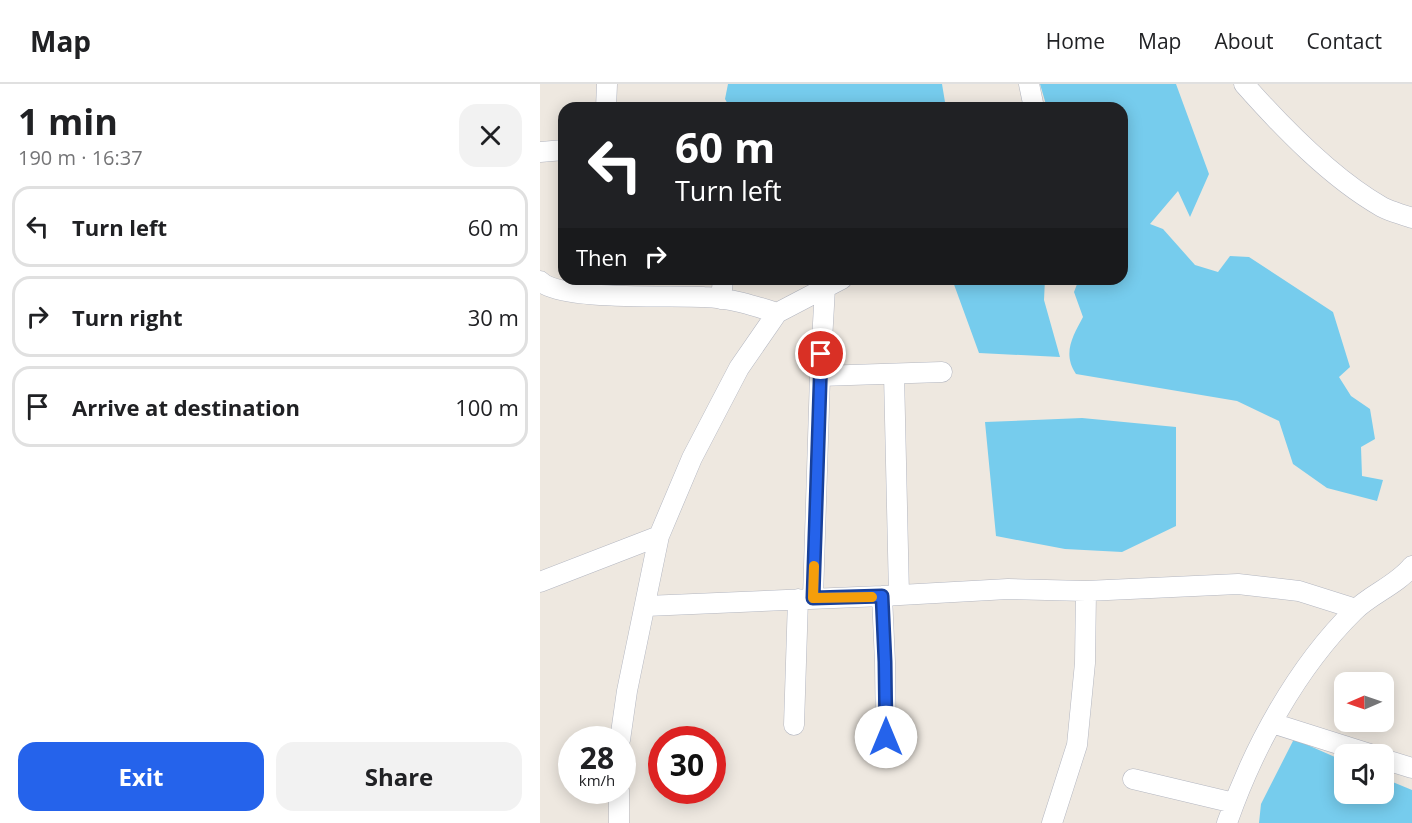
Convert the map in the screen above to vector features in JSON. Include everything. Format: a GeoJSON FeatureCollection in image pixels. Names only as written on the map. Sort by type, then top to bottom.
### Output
{"type":"FeatureCollection","features":[{"type":"Feature","properties":{"kind":"street"},"geometry":{"type":"LineString","coordinates":[[606,102],[607,84]]}},
{"type":"Feature","properties":{"kind":"street"},"geometry":{"type":"LineString","coordinates":[[1029,84],[1033,102]]}},
{"type":"Feature","properties":{"kind":"street"},"geometry":{"type":"LineString","coordinates":[[1244,84],[1281,125],[1342,180],[1383,207],[1412,218]]}},
{"type":"Feature","properties":{"kind":"street"},"geometry":{"type":"LineString","coordinates":[[540,152],[558,150]]}},
{"type":"Feature","properties":{"kind":"street"},"geometry":{"type":"LineString","coordinates":[[540,281],[557,291],[721,299],[738,301],[777,313]]}},
{"type":"Feature","properties":{"kind":"street"},"geometry":{"type":"LineString","coordinates":[[721,299],[722,285]]}},
{"type":"Feature","properties":{"kind":"street"},"geometry":{"type":"LineString","coordinates":[[622,726],[658,536],[692,458],[739,368],[777,313],[831,285]]}},
{"type":"Feature","properties":{"kind":"street"},"geometry":{"type":"LineString","coordinates":[[794,725],[806,599],[820,376],[833,285]]}},
{"type":"Feature","properties":{"kind":"street"},"geometry":{"type":"LineString","coordinates":[[820,376],[942,372]]}},
{"type":"Feature","properties":{"kind":"street"},"geometry":{"type":"LineString","coordinates":[[886,737],[885,662],[891,596],[894,374]]}},
{"type":"Feature","properties":{"kind":"street"},"geometry":{"type":"LineString","coordinates":[[540,582],[658,536]]}},
{"type":"Feature","properties":{"kind":"street"},"geometry":{"type":"LineString","coordinates":[[1227,823],[1234,803],[1272,723],[1322,645],[1356,609],[1412,566]]}},
{"type":"Feature","properties":{"kind":"street"},"geometry":{"type":"LineString","coordinates":[[646,606],[1008,589],[1086,591],[1238,584],[1299,591],[1356,609]]}},
{"type":"Feature","properties":{"kind":"street"},"geometry":{"type":"LineString","coordinates":[[1052,823],[1077,746],[1085,663],[1086,591]]}},
{"type":"Feature","properties":{"kind":"street"},"geometry":{"type":"LineString","coordinates":[[1272,723],[1338,744]]}},
{"type":"Feature","properties":{"kind":"street"},"geometry":{"type":"LineString","coordinates":[[1394,762],[1412,768]]}},
{"type":"Feature","properties":{"kind":"street"},"geometry":{"type":"LineString","coordinates":[[1134,779],[1234,803]]}},
{"type":"Feature","properties":{"kind":"street"},"geometry":{"type":"LineString","coordinates":[[619,804],[619,823]]}},
{"type":"Feature","properties":{"kind":"water"},"geometry":{"type":"Polygon","coordinates":[[[728,84],[942,84],[945,102],[727,102],[725,99],[728,84]]]}},
{"type":"Feature","properties":{"kind":"water"},"geometry":{"type":"Polygon","coordinates":[[[1040,84],[1176,84],[1209,174],[1190,217],[1178,191],[1150,224],[1163,229],[1195,265],[1218,272],[1230,256],[1249,257],[1333,312],[1350,367],[1339,377],[1351,396],[1370,409],[1375,439],[1361,447],[1362,476],[1383,480],[1377,501],[1327,488],[1293,464],[1279,421],[1237,401],[1076,374],[1069,352],[1083,317],[1074,292],[1077,285],[1128,285],[1128,102],[1045,102],[1040,84]]]}},
{"type":"Feature","properties":{"kind":"water"},"geometry":{"type":"Polygon","coordinates":[[[954,285],[1045,285],[1044,300],[1060,357],[979,353],[954,285]]]}},
{"type":"Feature","properties":{"kind":"water"},"geometry":{"type":"Polygon","coordinates":[[[1082,418],[1176,427],[1176,526],[1122,552],[1065,549],[996,536],[985,422],[1082,418]]]}},
{"type":"Feature","properties":{"kind":"water"},"geometry":{"type":"Polygon","coordinates":[[[1294,739],[1334,757],[1334,804],[1394,804],[1394,783],[1412,790],[1412,823],[1259,823],[1261,804],[1294,739]]]}},
{"type":"Feature","properties":{"kind":"slow traffic"},"geometry":{"type":"LineString","coordinates":[[814,566],[813,598],[872,597]]}},
{"type":"Feature","properties":{"kind":"route"},"geometry":{"type":"LineString","coordinates":[[821,354],[813,598],[882,596],[886,737]]}}]}
